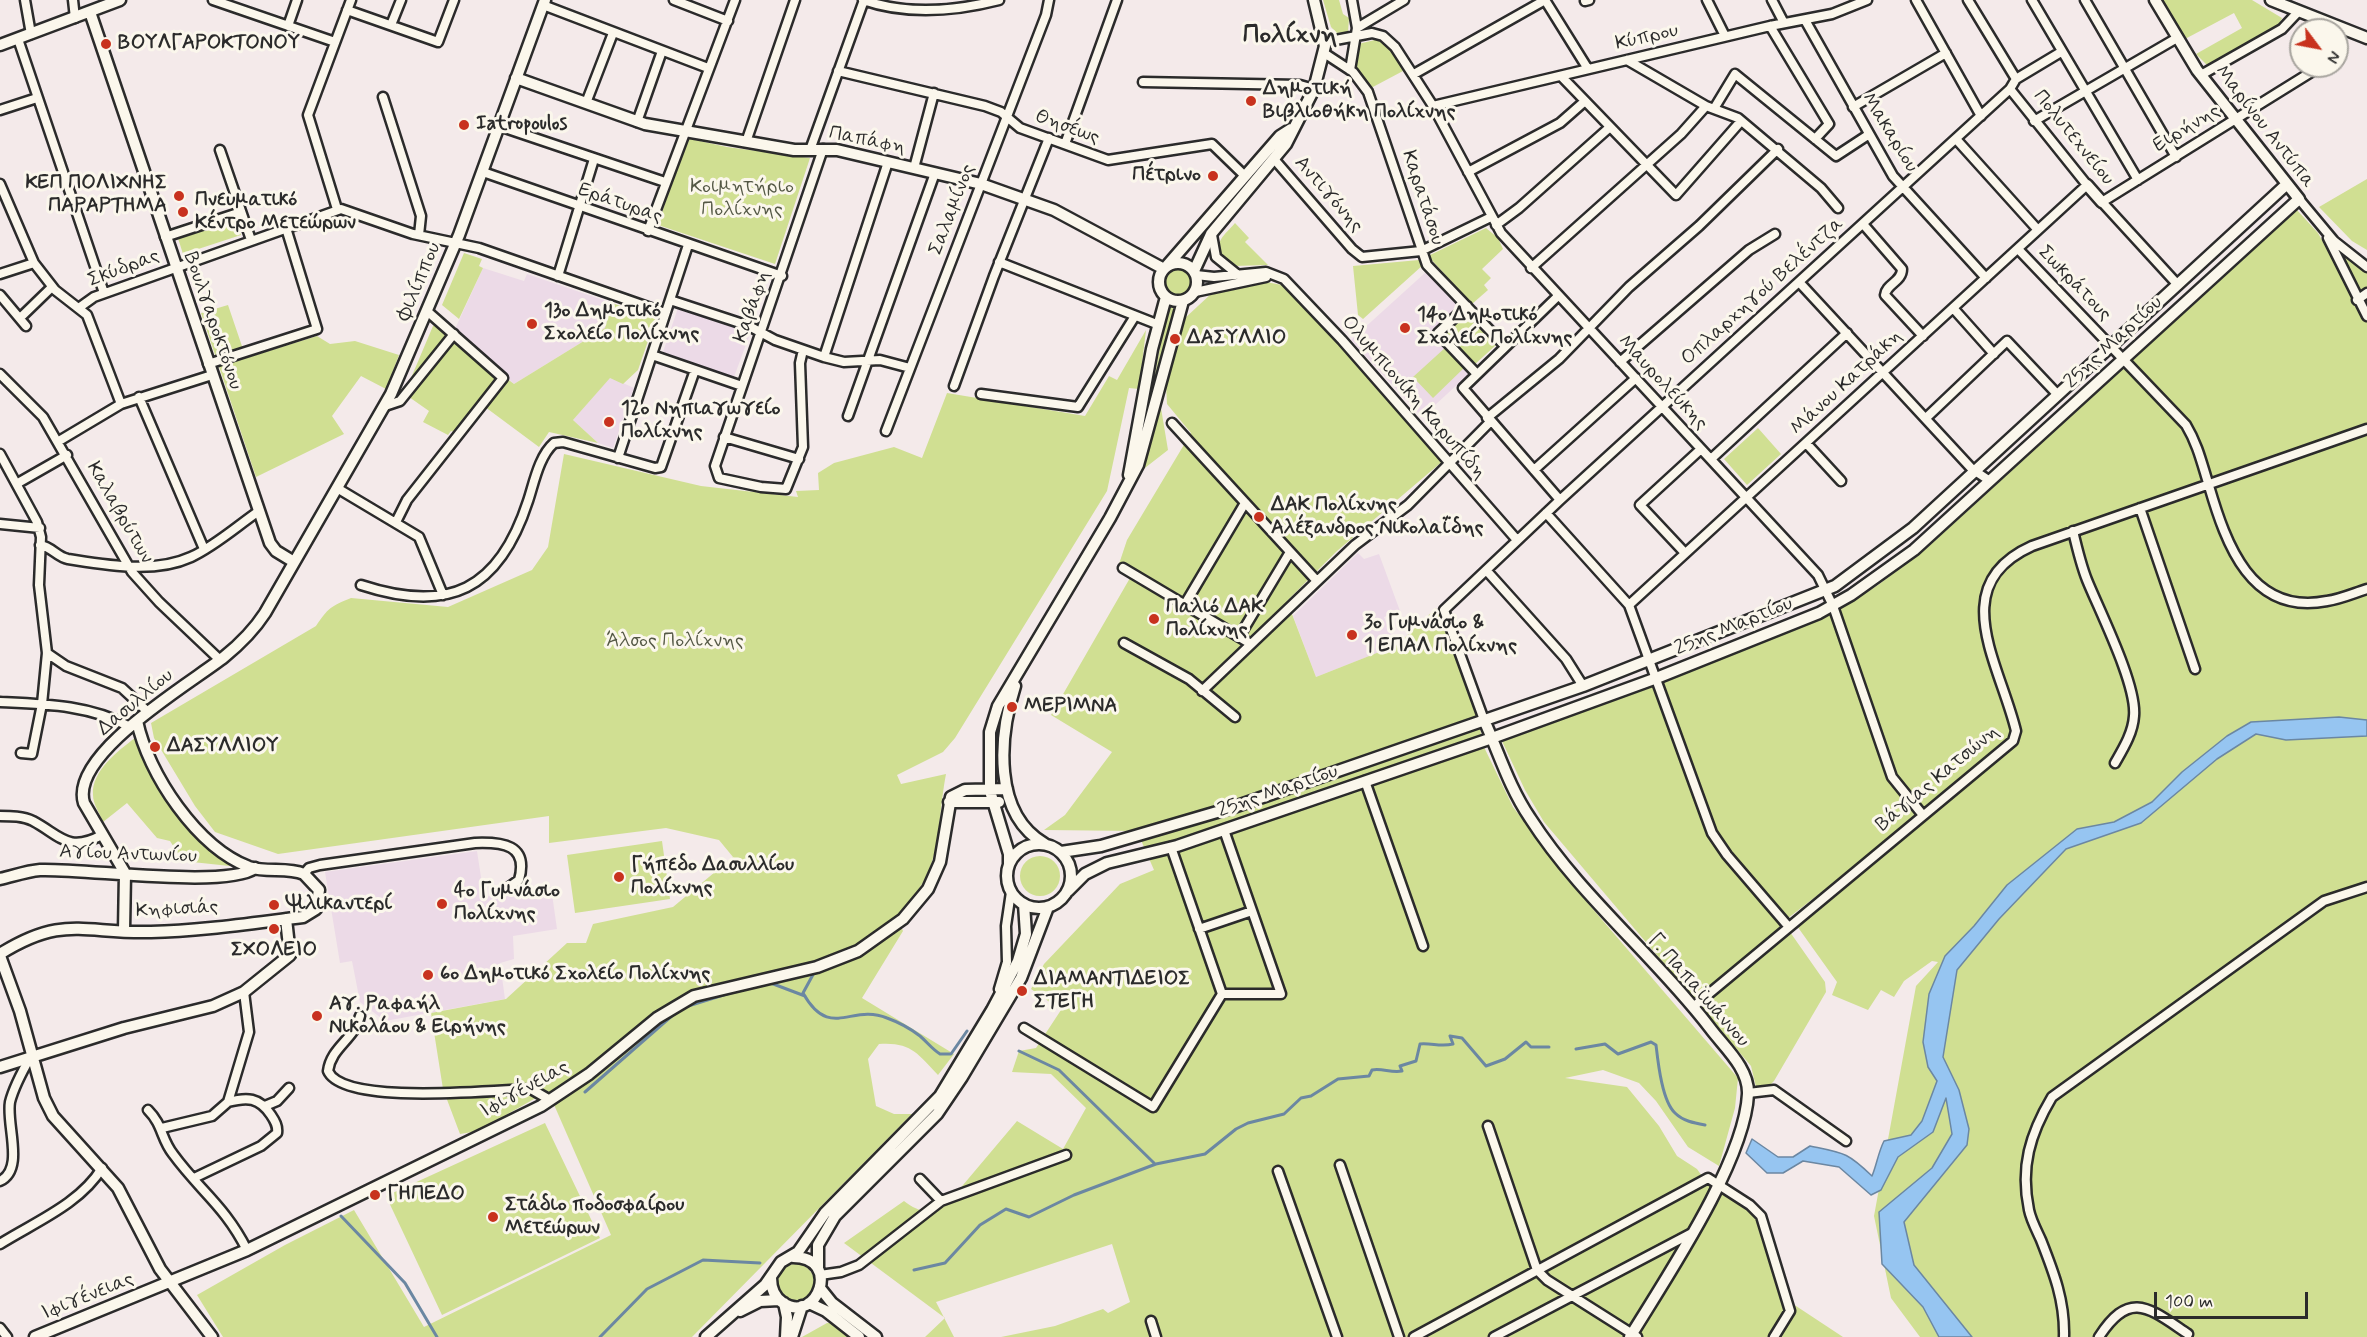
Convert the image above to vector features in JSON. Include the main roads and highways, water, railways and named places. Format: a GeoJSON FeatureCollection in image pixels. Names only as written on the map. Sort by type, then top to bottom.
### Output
{"type":"FeatureCollection","features":[{"type":"Feature","properties":{"kind":"water"},"geometry":{"type":"Polygon","coordinates":[[[2339,717],[2367,720],[2367,736],[2286,740],[2256,734],[2217,759],[2141,823],[2066,849],[1999,919],[1957,970],[1943,1057],[1959,1090],[1969,1129],[1967,1145],[1904,1222],[1914,1265],[1972,1337],[1939,1337],[1923,1307],[1882,1264],[1879,1212],[1932,1168],[1952,1134],[1946,1098],[1933,1132],[1898,1157],[1881,1190],[1871,1195],[1839,1167],[1803,1161],[1783,1173],[1767,1173],[1746,1153],[1752,1139],[1778,1157],[1793,1157],[1810,1146],[1838,1152],[1857,1162],[1872,1176],[1884,1141],[1911,1135],[1922,1121],[1937,1081],[1928,1067],[1923,1042],[1929,994],[1945,956],[1974,926],[2007,885],[2077,829],[2114,822],[2152,802],[2182,772],[2227,736],[2251,722],[2339,717]]]}},
{"type":"Feature","properties":{"kind":"waterway"},"geometry":{"type":"LineString","coordinates":[[815,971],[803,993],[822,1015],[832,1018],[862,1015],[887,1018],[916,1033],[940,1054],[951,1054],[967,1031]]}},
{"type":"Feature","properties":{"kind":"waterway"},"geometry":{"type":"LineString","coordinates":[[768,982],[805,996]]}},
{"type":"Feature","properties":{"kind":"waterway"},"geometry":{"type":"LineString","coordinates":[[685,1007],[733,992]]}},
{"type":"Feature","properties":{"kind":"waterway"},"geometry":{"type":"LineString","coordinates":[[585,1092],[674,1014]]}},
{"type":"Feature","properties":{"kind":"waterway"},"geometry":{"type":"LineString","coordinates":[[914,1270],[945,1263],[980,1225],[1006,1209],[1029,1217],[1074,1195],[1156,1164],[1205,1154],[1236,1129],[1248,1123],[1284,1114],[1301,1098],[1311,1096],[1338,1079],[1369,1076],[1372,1070],[1402,1071],[1400,1066],[1416,1061],[1420,1044],[1449,1045],[1453,1044],[1450,1036],[1462,1038],[1486,1066],[1505,1059],[1526,1042],[1531,1047],[1549,1047]]}},
{"type":"Feature","properties":{"kind":"waterway"},"geometry":{"type":"LineString","coordinates":[[1576,1049],[1605,1044],[1618,1054],[1651,1042],[1656,1045],[1661,1081],[1671,1107],[1682,1118],[1705,1125]]}},
{"type":"Feature","properties":{"kind":"waterway"},"geometry":{"type":"LineString","coordinates":[[1019,1051],[1059,1070],[1155,1164]]}},
{"type":"Feature","properties":{"kind":"waterway"},"geometry":{"type":"LineString","coordinates":[[341,1216],[405,1283],[437,1337]]}},
{"type":"Feature","properties":{"kind":"waterway"},"geometry":{"type":"LineString","coordinates":[[600,1337],[647,1289],[703,1260],[760,1263]]}},
{"type":"Feature","properties":{"kind":"place","name":"ΒΟΥΛΓΑΡΟΚΤΟΝΟΥ"},"geometry":{"type":"Point","coordinates":[106,44]}},
{"type":"Feature","properties":{"kind":"place","name":"Δημοτική Βιβλιοθήκη Πολίχνης"},"geometry":{"type":"Point","coordinates":[1251,101]}},
{"type":"Feature","properties":{"kind":"place","name":"Iatropoulos"},"geometry":{"type":"Point","coordinates":[464,125]}},
{"type":"Feature","properties":{"kind":"place","name":"Πέτρινο"},"geometry":{"type":"Point","coordinates":[1213,176]}},
{"type":"Feature","properties":{"kind":"place","name":"ΚΕΠ ΠΟΛΙΧΝΗΣ ΠΑΡΑΡΤΗΜΑ"},"geometry":{"type":"Point","coordinates":[179,196]}},
{"type":"Feature","properties":{"kind":"place","name":"Πνευματικό Κέντρο Μετεώρων"},"geometry":{"type":"Point","coordinates":[183,212]}},
{"type":"Feature","properties":{"kind":"place","name":"13ο Δημοτικό Σχολείο Πολίχνης"},"geometry":{"type":"Point","coordinates":[532,324]}},
{"type":"Feature","properties":{"kind":"place","name":"14ο Δημοτικό Σχολείο Πολίχνης"},"geometry":{"type":"Point","coordinates":[1405,328]}},
{"type":"Feature","properties":{"kind":"place","name":"ΔΑΣΥΛΛΙΟ"},"geometry":{"type":"Point","coordinates":[1175,339]}},
{"type":"Feature","properties":{"kind":"place","name":"12ο Νηπιαγωγείο Πολίχνης"},"geometry":{"type":"Point","coordinates":[609,422]}},
{"type":"Feature","properties":{"kind":"place","name":"ΔΑΚ Πολίχνης Αλέξανδρος Νικολαΐδης"},"geometry":{"type":"Point","coordinates":[1259,517]}},
{"type":"Feature","properties":{"kind":"place","name":"Παλιό ΔΑΚ Πολίχνης"},"geometry":{"type":"Point","coordinates":[1154,619]}},
{"type":"Feature","properties":{"kind":"place","name":"3ο Γυμνάσιο & 1 ΕΠΑΛ Πολίχνης"},"geometry":{"type":"Point","coordinates":[1352,635]}},
{"type":"Feature","properties":{"kind":"place","name":"ΜΕΡΙΜΝΑ"},"geometry":{"type":"Point","coordinates":[1012,707]}},
{"type":"Feature","properties":{"kind":"place","name":"ΔΑΣΥΛΛΙΟΥ"},"geometry":{"type":"Point","coordinates":[155,747]}},
{"type":"Feature","properties":{"kind":"place","name":"Γήπεδο Δασυλλίου Πολίχνης"},"geometry":{"type":"Point","coordinates":[619,877]}},
{"type":"Feature","properties":{"kind":"place","name":"4ο Γυμνάσιο Πολίχνης"},"geometry":{"type":"Point","coordinates":[442,904]}},
{"type":"Feature","properties":{"kind":"place","name":"Ψιλικαντερί"},"geometry":{"type":"Point","coordinates":[274,905]}},
{"type":"Feature","properties":{"kind":"place","name":"ΣΧΟΛΕΙΟ"},"geometry":{"type":"Point","coordinates":[274,929]}},
{"type":"Feature","properties":{"kind":"place","name":"6ο Δημοτικό Σχολείο Πολίχνης"},"geometry":{"type":"Point","coordinates":[428,975]}},
{"type":"Feature","properties":{"kind":"place","name":"ΔΙΑΜΑΝΤΙΔΕΙΟΣ ΣΤΕΓΗ"},"geometry":{"type":"Point","coordinates":[1022,991]}},
{"type":"Feature","properties":{"kind":"place","name":"Αγ. Ραφαήλ Νικολάου & Ειρήνης"},"geometry":{"type":"Point","coordinates":[317,1016]}},
{"type":"Feature","properties":{"kind":"place","name":"ΓΗΠΕΔΟ"},"geometry":{"type":"Point","coordinates":[375,1195]}},
{"type":"Feature","properties":{"kind":"place","name":"Στάδιο ποδοσφαίρου Μετεώρων"},"geometry":{"type":"Point","coordinates":[493,1217]}},
{"type":"Feature","properties":{"kind":"district","name":"Πολίχνη"},"geometry":{"type":"Point","coordinates":[1290,37]}},
{"type":"Feature","properties":{"kind":"park label","name":"Κοιμητήριο Πολίχνης"},"geometry":{"type":"Point","coordinates":[742,200]}},
{"type":"Feature","properties":{"kind":"park label","name":"Άλσος Πολίχνης"},"geometry":{"type":"Point","coordinates":[675,642]}}]}
